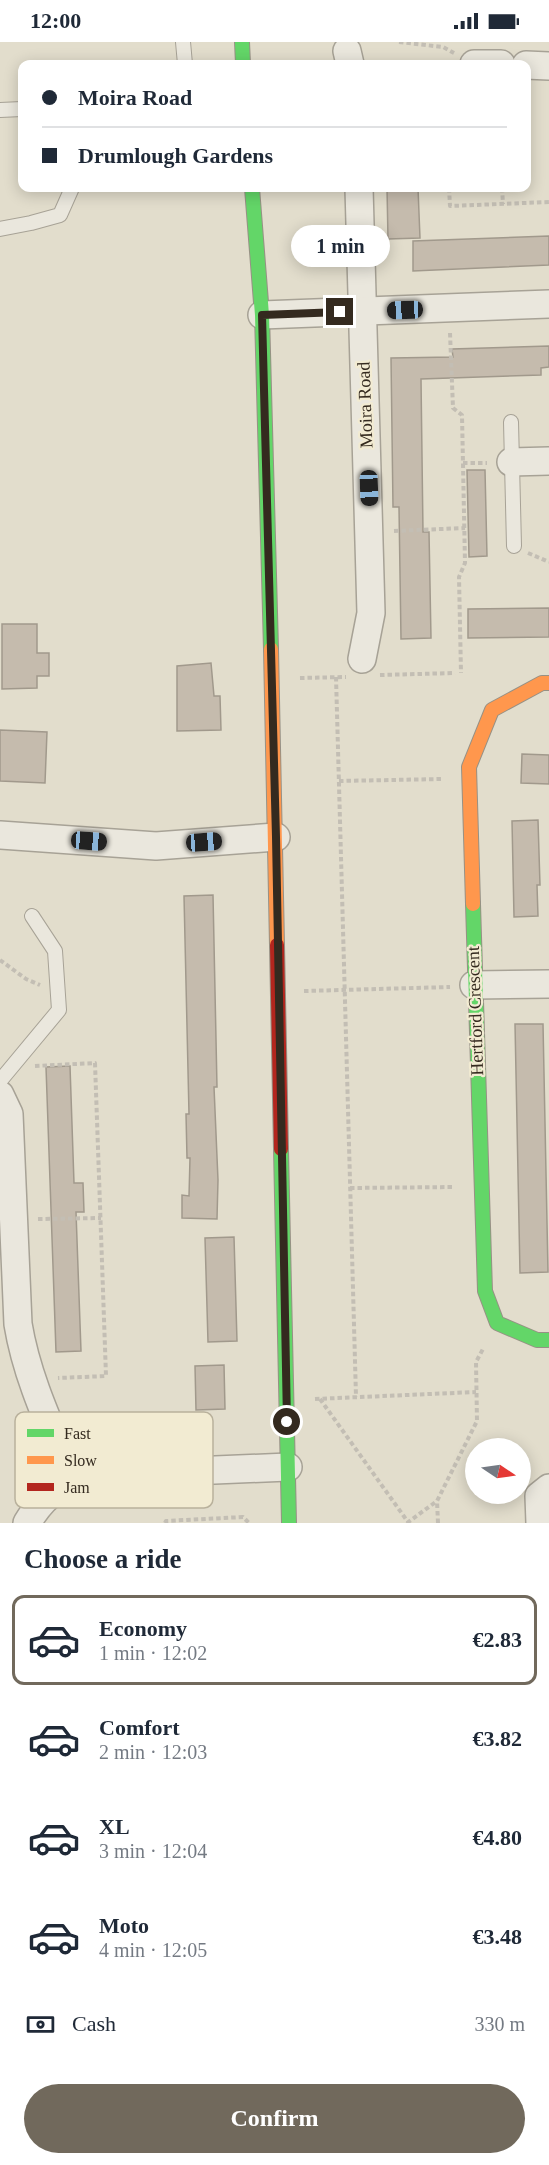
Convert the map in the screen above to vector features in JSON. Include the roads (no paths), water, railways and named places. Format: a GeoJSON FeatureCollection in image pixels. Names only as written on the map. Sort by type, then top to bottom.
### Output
{"type":"FeatureCollection","features":[{"type":"Feature","properties":{"kind":"main road"},"geometry":{"type":"LineString","coordinates":[[242,42],[243,60]]}},
{"type":"Feature","properties":{"kind":"main road"},"geometry":{"type":"LineString","coordinates":[[252,192],[262,315],[276,837],[290,1523]]}},
{"type":"Feature","properties":{"kind":"main road","name":"Hertford Crescent"},"geometry":{"type":"LineString","coordinates":[[549,683],[542,683],[492,710],[469,767],[485,1291],[497,1323],[537,1341],[549,1340]]}},
{"type":"Feature","properties":{"kind":"street"},"geometry":{"type":"LineString","coordinates":[[531,65],[549,66]]}},
{"type":"Feature","properties":{"kind":"street","name":"Moira Road"},"geometry":{"type":"LineString","coordinates":[[359,192],[371,613],[362,658]]}},
{"type":"Feature","properties":{"kind":"street"},"geometry":{"type":"LineString","coordinates":[[262,315],[549,304]]}},
{"type":"Feature","properties":{"kind":"street"},"geometry":{"type":"LineString","coordinates":[[511,462],[549,461]]}},
{"type":"Feature","properties":{"kind":"street"},"geometry":{"type":"LineString","coordinates":[[0,835],[156,846],[276,837]]}},
{"type":"Feature","properties":{"kind":"street"},"geometry":{"type":"LineString","coordinates":[[474,985],[549,984]]}},
{"type":"Feature","properties":{"kind":"street"},"geometry":{"type":"LineString","coordinates":[[0,1095],[9,1114],[18,1324],[22,1353],[45,1412]]}},
{"type":"Feature","properties":{"kind":"street"},"geometry":{"type":"LineString","coordinates":[[213,1470],[288,1467]]}},
{"type":"Feature","properties":{"kind":"street"},"geometry":{"type":"LineString","coordinates":[[540,1523],[539,1496],[549,1488]]}},
{"type":"Feature","properties":{"kind":"street"},"geometry":{"type":"LineString","coordinates":[[27,1523],[38,1508]]}},
{"type":"Feature","properties":{"kind":"lane"},"geometry":{"type":"LineString","coordinates":[[183,42],[185,60]]}},
{"type":"Feature","properties":{"kind":"lane"},"geometry":{"type":"LineString","coordinates":[[0,110],[18,109]]}},
{"type":"Feature","properties":{"kind":"lane"},"geometry":{"type":"LineString","coordinates":[[0,229],[60,215],[70,192]]}},
{"type":"Feature","properties":{"kind":"lane"},"geometry":{"type":"LineString","coordinates":[[511,422],[514,546]]}},
{"type":"Feature","properties":{"kind":"lane"},"geometry":{"type":"LineString","coordinates":[[0,1081],[59,1010],[55,951],[32,916]]}}]}
